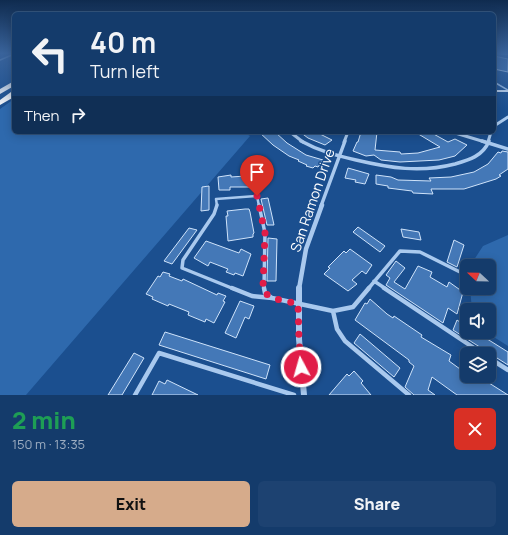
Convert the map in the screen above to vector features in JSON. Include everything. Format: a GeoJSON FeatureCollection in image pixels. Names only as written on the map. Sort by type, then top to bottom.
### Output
{"type":"FeatureCollection","features":[{"type":"Feature","properties":{"kind":"highway"},"geometry":{"type":"LineString","coordinates":[[0,92],[12,84]]}},
{"type":"Feature","properties":{"kind":"highway"},"geometry":{"type":"LineString","coordinates":[[0,103],[12,95]]}},
{"type":"Feature","properties":{"kind":"main road"},"geometry":{"type":"LineString","coordinates":[[496,91],[508,91]]}},
{"type":"Feature","properties":{"kind":"street"},"geometry":{"type":"LineString","coordinates":[[496,125],[508,117]]}},
{"type":"Feature","properties":{"kind":"street"},"geometry":{"type":"LineString","coordinates":[[292,134],[307,146],[319,151],[389,168],[436,169],[471,160],[482,152],[488,143],[490,134]]}},
{"type":"Feature","properties":{"kind":"street","name":"San Ramon Drive"},"geometry":{"type":"LineString","coordinates":[[304,395],[299,339],[298,304],[300,284],[306,249],[347,134]]}},
{"type":"Feature","properties":{"kind":"street"},"geometry":{"type":"LineString","coordinates":[[459,134],[508,149]]}},
{"type":"Feature","properties":{"kind":"lane"},"geometry":{"type":"LineString","coordinates":[[496,83],[508,91]]}},
{"type":"Feature","properties":{"kind":"lane"},"geometry":{"type":"LineString","coordinates":[[272,298],[265,293],[263,286],[265,233],[257,196],[216,199],[217,208],[183,260],[182,268],[252,296],[272,298],[333,311],[353,307],[400,251],[420,252],[460,272]]}},
{"type":"Feature","properties":{"kind":"lane"},"geometry":{"type":"LineString","coordinates":[[374,281],[473,347]]}},
{"type":"Feature","properties":{"kind":"lane"},"geometry":{"type":"LineString","coordinates":[[333,311],[337,329],[345,341],[410,395]]}},
{"type":"Feature","properties":{"kind":"lane"},"geometry":{"type":"LineString","coordinates":[[135,395],[159,354],[294,395]]}},
{"type":"Feature","properties":{"kind":"lane"},"geometry":{"type":"LineString","coordinates":[[496,362],[508,370]]}},
{"type":"Feature","properties":{"kind":"shaded area"},"geometry":{"type":"Polygon","coordinates":[[[12,100],[12,134],[246,134],[250,136],[26,395],[0,395],[0,109],[12,100]]]}},
{"type":"Feature","properties":{"kind":"shaded area"},"geometry":{"type":"Polygon","coordinates":[[[508,235],[508,346],[496,338],[496,303],[471,303],[471,295],[496,295],[496,259],[475,259],[483,246],[508,235]]]}},
{"type":"Feature","properties":{"kind":"building"},"geometry":{"type":"Polygon","coordinates":[[[261,134],[277,134],[287,143],[306,155],[323,160],[318,167],[315,166],[313,168],[306,166],[307,165],[289,156],[273,145],[261,134]]]}},
{"type":"Feature","properties":{"kind":"building"},"geometry":{"type":"Polygon","coordinates":[[[303,134],[320,134],[332,140],[325,145],[308,138],[303,134]]]}},
{"type":"Feature","properties":{"kind":"building"},"geometry":{"type":"Polygon","coordinates":[[[360,134],[377,134],[375,150],[400,152],[401,154],[418,153],[440,147],[418,134],[434,134],[448,142],[455,139],[467,145],[455,156],[439,160],[400,162],[381,160],[374,155],[366,156],[353,151],[360,134]]]}},
{"type":"Feature","properties":{"kind":"building"},"geometry":{"type":"Polygon","coordinates":[[[502,151],[508,152],[508,169],[499,175],[501,176],[464,189],[431,189],[433,194],[413,193],[412,191],[388,188],[388,186],[376,184],[376,175],[391,177],[398,180],[431,181],[429,178],[451,177],[474,172],[488,164],[498,152],[501,153],[502,151]]]}},
{"type":"Feature","properties":{"kind":"building"},"geometry":{"type":"Polygon","coordinates":[[[348,168],[369,174],[365,184],[355,182],[356,180],[345,178],[348,168]]]}},
{"type":"Feature","properties":{"kind":"building"},"geometry":{"type":"Polygon","coordinates":[[[246,174],[258,174],[260,187],[230,187],[230,190],[219,190],[218,177],[231,175],[231,177],[246,176],[246,174]]]}},
{"type":"Feature","properties":{"kind":"building"},"geometry":{"type":"Polygon","coordinates":[[[209,186],[209,210],[201,211],[202,187],[209,186]]]}},
{"type":"Feature","properties":{"kind":"building"},"geometry":{"type":"Polygon","coordinates":[[[268,198],[274,225],[267,225],[261,199],[268,198]]]}},
{"type":"Feature","properties":{"kind":"building"},"geometry":{"type":"Polygon","coordinates":[[[249,209],[250,212],[254,233],[253,237],[228,241],[227,211],[249,209]]]}},
{"type":"Feature","properties":{"kind":"building"},"geometry":{"type":"Polygon","coordinates":[[[358,227],[385,246],[380,252],[353,232],[358,227]]]}},
{"type":"Feature","properties":{"kind":"building"},"geometry":{"type":"Polygon","coordinates":[[[189,228],[197,230],[172,264],[164,261],[189,228]]]}},
{"type":"Feature","properties":{"kind":"building"},"geometry":{"type":"Polygon","coordinates":[[[401,229],[419,232],[421,240],[403,237],[401,229]]]}},
{"type":"Feature","properties":{"kind":"building"},"geometry":{"type":"Polygon","coordinates":[[[268,238],[277,239],[276,281],[267,281],[268,238]]]}},
{"type":"Feature","properties":{"kind":"building"},"geometry":{"type":"Polygon","coordinates":[[[454,240],[464,245],[457,267],[447,262],[454,240]]]}},
{"type":"Feature","properties":{"kind":"building"},"geometry":{"type":"Polygon","coordinates":[[[206,241],[239,253],[241,249],[251,254],[243,276],[226,272],[228,269],[210,262],[208,266],[194,258],[206,241]]]}},
{"type":"Feature","properties":{"kind":"building"},"geometry":{"type":"Polygon","coordinates":[[[350,249],[372,265],[366,274],[362,271],[352,280],[357,284],[348,291],[324,274],[330,268],[328,267],[344,251],[346,253],[350,249]]]}},
{"type":"Feature","properties":{"kind":"building"},"geometry":{"type":"Polygon","coordinates":[[[396,261],[405,268],[394,282],[405,289],[418,266],[432,272],[430,277],[447,287],[449,282],[460,290],[460,295],[462,295],[457,314],[448,308],[443,323],[386,285],[390,278],[386,275],[396,261]]]}},
{"type":"Feature","properties":{"kind":"building"},"geometry":{"type":"Polygon","coordinates":[[[163,272],[182,281],[183,279],[217,295],[218,293],[226,296],[223,301],[225,302],[214,323],[206,319],[205,322],[188,315],[189,312],[169,304],[168,306],[152,299],[153,297],[146,294],[158,276],[160,277],[163,272]]]}},
{"type":"Feature","properties":{"kind":"building"},"geometry":{"type":"Polygon","coordinates":[[[370,299],[387,314],[393,318],[394,316],[422,335],[421,337],[451,355],[449,361],[460,369],[460,383],[489,383],[508,395],[457,395],[432,377],[428,390],[435,395],[414,395],[405,387],[414,366],[409,362],[409,360],[355,320],[365,303],[367,304],[370,299]]]}},
{"type":"Feature","properties":{"kind":"building"},"geometry":{"type":"Polygon","coordinates":[[[240,301],[254,306],[249,319],[245,317],[236,338],[225,333],[240,301]]]}},
{"type":"Feature","properties":{"kind":"building"},"geometry":{"type":"Polygon","coordinates":[[[457,320],[460,322],[460,334],[453,330],[457,320]]]}},
{"type":"Feature","properties":{"kind":"building"},"geometry":{"type":"Polygon","coordinates":[[[165,332],[270,365],[266,379],[159,345],[165,332]]]}},
{"type":"Feature","properties":{"kind":"building"},"geometry":{"type":"Polygon","coordinates":[[[360,334],[400,368],[394,377],[354,343],[360,334]]]}},
{"type":"Feature","properties":{"kind":"building"},"geometry":{"type":"Polygon","coordinates":[[[467,339],[487,339],[508,352],[508,365],[496,357],[496,347],[480,347],[467,339]]]}},
{"type":"Feature","properties":{"kind":"building"},"geometry":{"type":"Polygon","coordinates":[[[134,353],[144,358],[122,395],[108,395],[134,353]]]}},
{"type":"Feature","properties":{"kind":"building"},"geometry":{"type":"Polygon","coordinates":[[[354,371],[363,381],[361,383],[371,395],[329,395],[347,374],[349,376],[354,371]]]}},
{"type":"Feature","properties":{"kind":"building"},"geometry":{"type":"Polygon","coordinates":[[[167,380],[198,395],[152,395],[159,381],[165,384],[167,380]]]}},
{"type":"Feature","properties":{"kind":"route"},"geometry":{"type":"LineString","coordinates":[[257,196],[265,233],[263,286],[265,293],[272,298],[298,304],[301,367]]}}]}
